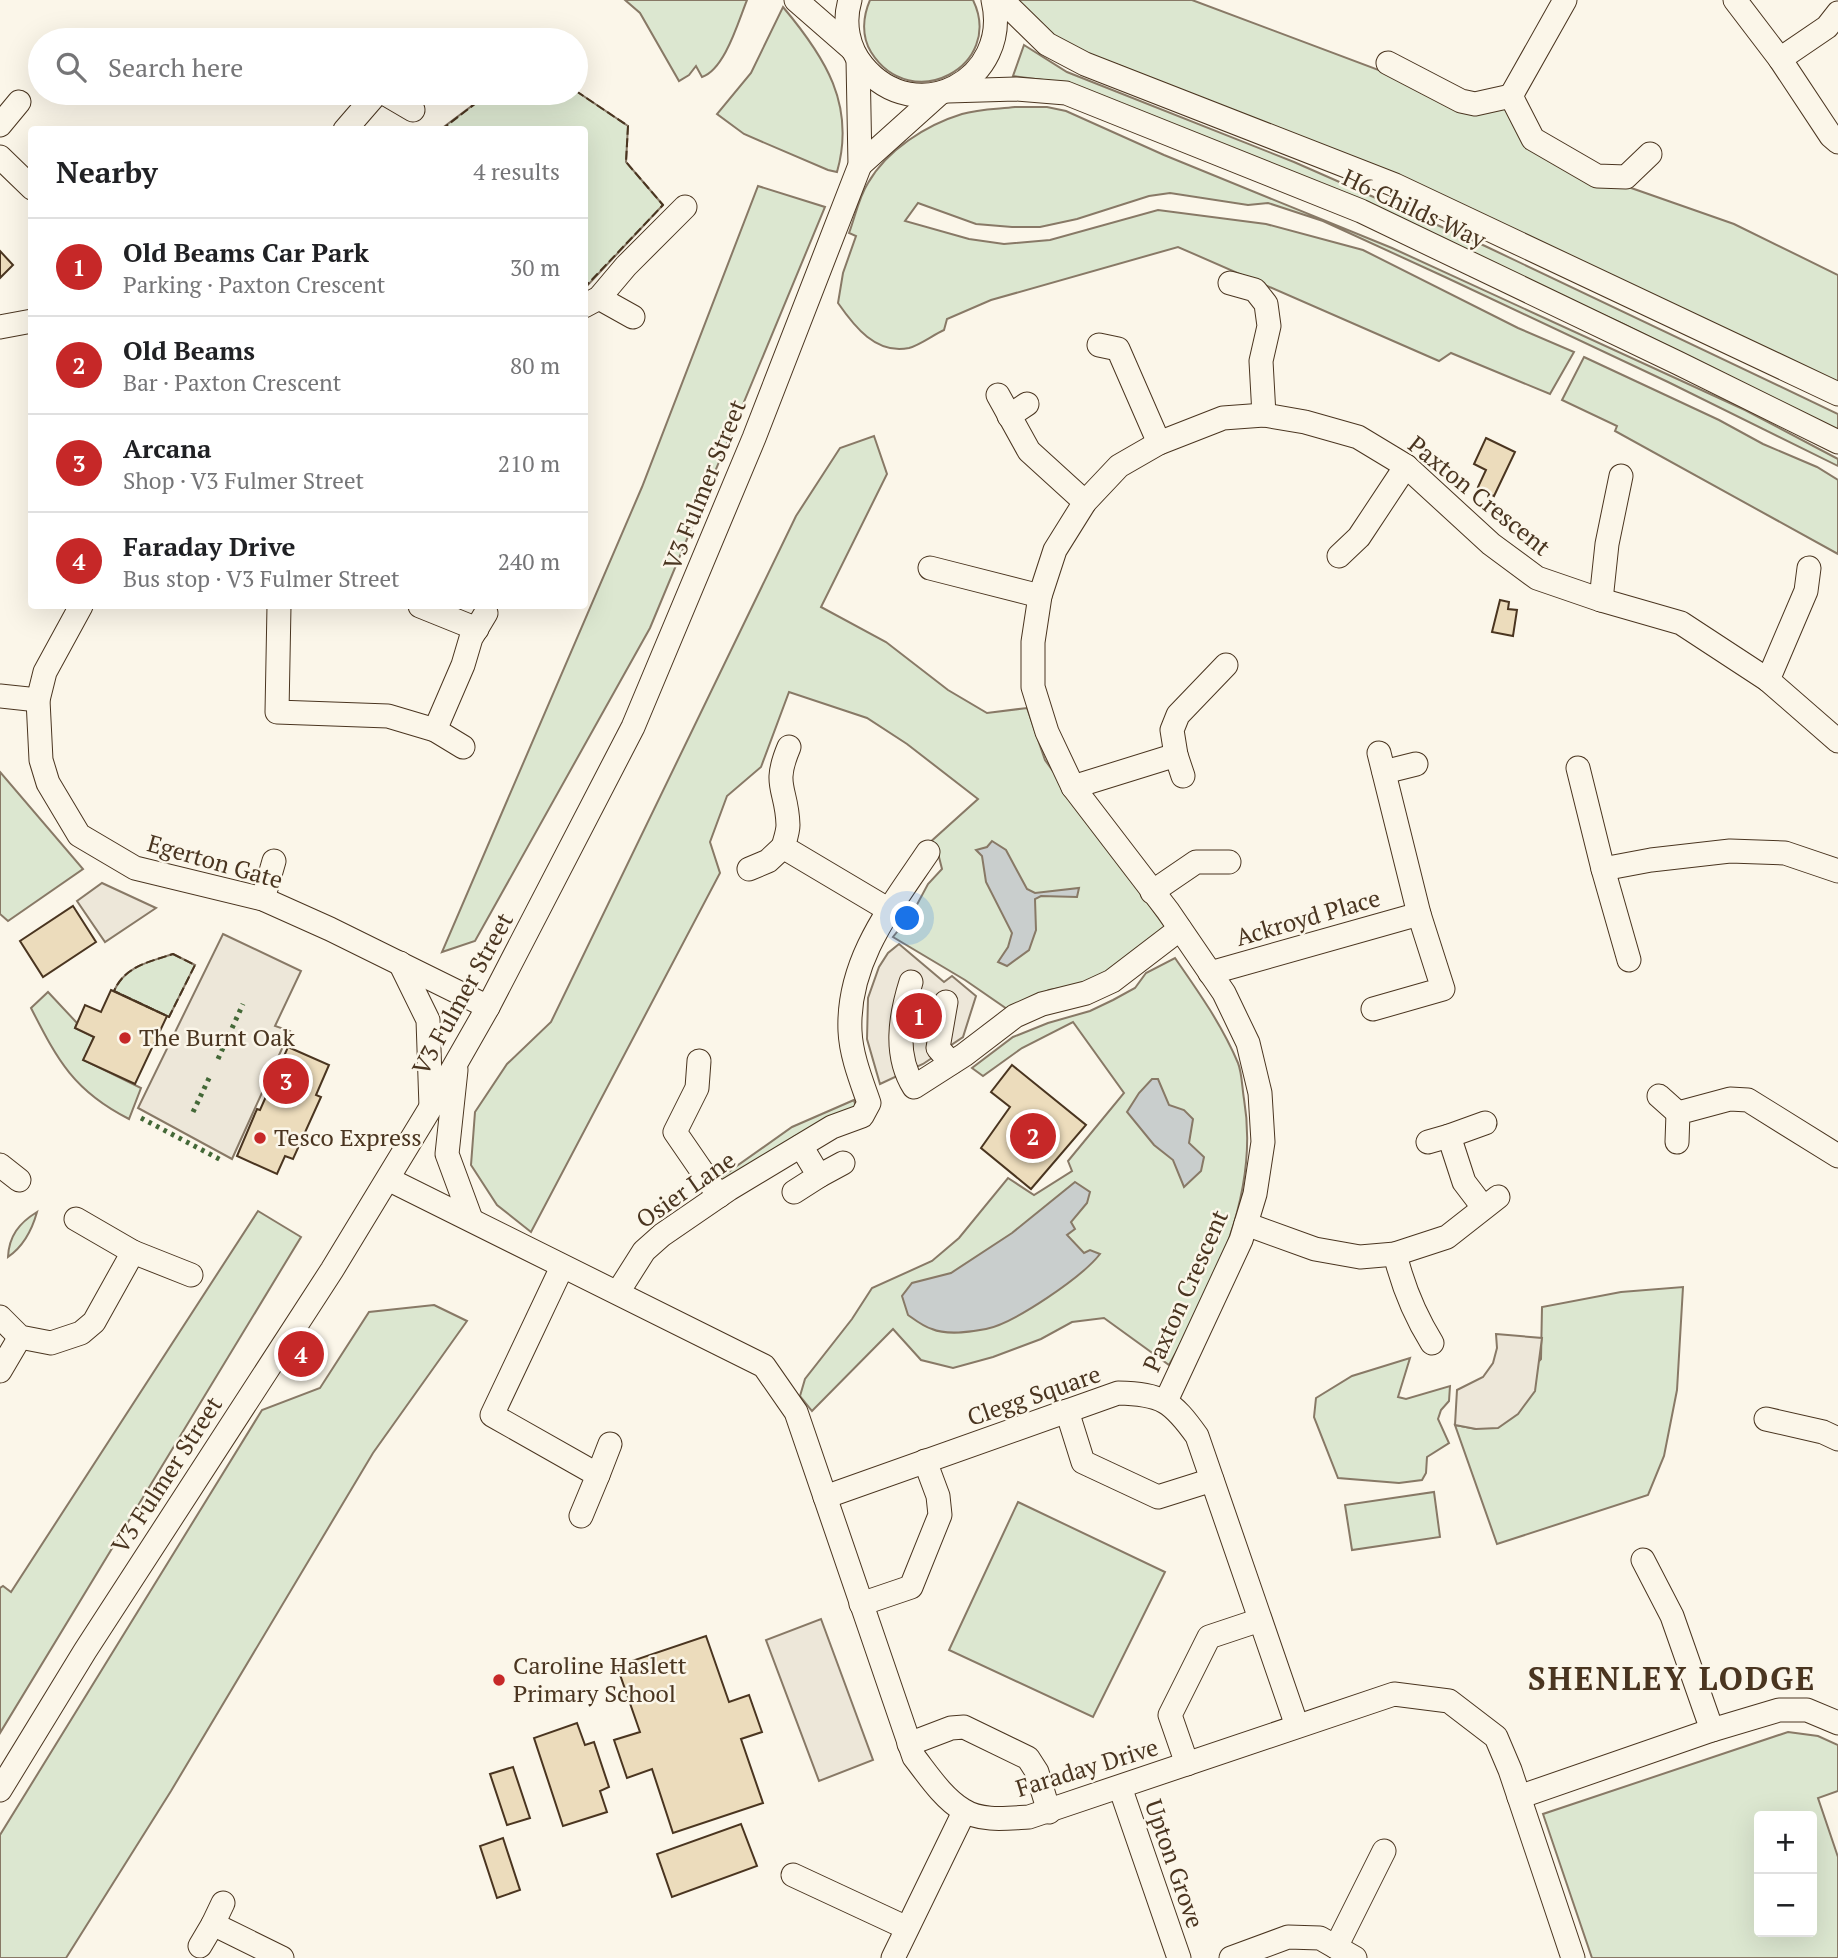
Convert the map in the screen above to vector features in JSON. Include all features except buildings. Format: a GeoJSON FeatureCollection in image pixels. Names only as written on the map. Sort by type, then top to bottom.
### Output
{"type":"FeatureCollection","features":[{"type":"Feature","properties":{"kind":"street"},"geometry":{"type":"LineString","coordinates":[[796,0],[855,54]]}},
{"type":"Feature","properties":{"kind":"street","name":"V3 Fulmer Street"},"geometry":{"type":"LineString","coordinates":[[0,1790],[85,1650],[332,1270],[431,1107],[488,1007],[633,727],[754,438],[860,166],[855,54],[847,26],[850,0]]}},
{"type":"Feature","properties":{"kind":"street","name":"V3 Fulmer Street"},"geometry":{"type":"LineString","coordinates":[[860,166],[944,93],[967,80],[982,65],[992,45],[996,24],[993,0]]}},
{"type":"Feature","properties":{"kind":"street","name":"H6 Childs Way"},"geometry":{"type":"LineString","coordinates":[[1002,0],[1047,44],[1085,64],[1395,185],[1838,394]]}},
{"type":"Feature","properties":{"kind":"street"},"geometry":{"type":"LineString","coordinates":[[1388,63],[1461,101],[1475,104],[1511,96],[1565,0]]}},
{"type":"Feature","properties":{"kind":"street"},"geometry":{"type":"LineString","coordinates":[[1735,0],[1780,59],[1831,136],[1838,142]]}},
{"type":"Feature","properties":{"kind":"street"},"geometry":{"type":"LineString","coordinates":[[1780,59],[1827,27],[1838,13]]}},
{"type":"Feature","properties":{"kind":"street","name":"H6 Childs Way"},"geometry":{"type":"LineString","coordinates":[[855,54],[873,78],[893,90],[916,96],[1016,89],[1066,93],[1079,98],[1361,211],[1838,442]]}},
{"type":"Feature","properties":{"kind":"street"},"geometry":{"type":"LineString","coordinates":[[1511,96],[1533,139],[1597,176],[1626,177],[1650,154]]}},
{"type":"Feature","properties":{"kind":"street"},"geometry":{"type":"LineString","coordinates":[[0,125],[19,102]]}},
{"type":"Feature","properties":{"kind":"street"},"geometry":{"type":"LineString","coordinates":[[348,126],[367,105]]}},
{"type":"Feature","properties":{"kind":"street"},"geometry":{"type":"LineString","coordinates":[[404,105],[413,110]]}},
{"type":"Feature","properties":{"kind":"street"},"geometry":{"type":"LineString","coordinates":[[0,157],[28,184]]}},
{"type":"Feature","properties":{"kind":"street"},"geometry":{"type":"LineString","coordinates":[[633,317],[592,302],[685,206]]}},
{"type":"Feature","properties":{"kind":"street"},"geometry":{"type":"LineString","coordinates":[[1230,283],[1255,290],[1266,304],[1269,326],[1261,361],[1264,415]]}},
{"type":"Feature","properties":{"kind":"street"},"geometry":{"type":"LineString","coordinates":[[0,327],[28,322]]}},
{"type":"Feature","properties":{"kind":"street"},"geometry":{"type":"LineString","coordinates":[[1116,343],[1159,443]]}},
{"type":"Feature","properties":{"kind":"street"},"geometry":{"type":"LineString","coordinates":[[998,395],[1018,410],[1029,451],[1085,502]]}},
{"type":"Feature","properties":{"kind":"street","name":"Paxton Crescent"},"geometry":{"type":"LineString","coordinates":[[1166,1401],[1241,1240],[1255,1194],[1263,1142],[1260,1093],[1248,1043],[1224,993],[1180,929],[1073,787],[1047,732],[1033,687],[1033,642],[1040,596],[1055,550],[1085,502],[1119,466],[1159,443],[1223,418],[1264,415],[1305,422],[1359,438],[1406,466],[1491,544],[1537,578],[1681,623],[1768,680],[1838,741]]}},
{"type":"Feature","properties":{"kind":"street"},"geometry":{"type":"LineString","coordinates":[[1339,556],[1359,537],[1406,466]]}},
{"type":"Feature","properties":{"kind":"street"},"geometry":{"type":"LineString","coordinates":[[1601,600],[1606,544],[1621,476]]}},
{"type":"Feature","properties":{"kind":"street"},"geometry":{"type":"LineString","coordinates":[[946,566],[1040,596]]}},
{"type":"Feature","properties":{"kind":"street"},"geometry":{"type":"LineString","coordinates":[[1768,680],[1806,591],[1809,568]]}},
{"type":"Feature","properties":{"kind":"street","name":"Egerton Gate"},"geometry":{"type":"LineString","coordinates":[[78,609],[45,672],[38,699],[41,760],[48,783],[79,835],[135,868],[159,876],[263,899],[488,1007]]}},
{"type":"Feature","properties":{"kind":"street"},"geometry":{"type":"LineString","coordinates":[[279,609],[276,722],[388,716],[436,730],[463,747]]}},
{"type":"Feature","properties":{"kind":"street"},"geometry":{"type":"LineString","coordinates":[[431,609],[481,621],[436,730]]}},
{"type":"Feature","properties":{"kind":"street"},"geometry":{"type":"LineString","coordinates":[[1073,787],[1179,766],[1172,730],[1178,715],[1226,665]]}},
{"type":"Feature","properties":{"kind":"street"},"geometry":{"type":"LineString","coordinates":[[0,696],[38,699]]}},
{"type":"Feature","properties":{"kind":"street"},"geometry":{"type":"LineString","coordinates":[[749,869],[768,861],[783,847],[789,826],[779,783],[789,747]]}},
{"type":"Feature","properties":{"kind":"street","name":"Ackroyd Place"},"geometry":{"type":"LineString","coordinates":[[1373,1009],[1443,989],[1419,914],[1382,762],[1416,764]]}},
{"type":"Feature","properties":{"kind":"street"},"geometry":{"type":"LineString","coordinates":[[1578,768],[1629,960]]}},
{"type":"Feature","properties":{"kind":"street"},"geometry":{"type":"LineString","coordinates":[[783,847],[888,910]]}},
{"type":"Feature","properties":{"kind":"street"},"geometry":{"type":"LineString","coordinates":[[1603,869],[1651,860],[1730,851],[1785,853],[1838,871]]}},
{"type":"Feature","properties":{"kind":"street","name":"Osier Lane"},"geometry":{"type":"LineString","coordinates":[[618,1293],[644,1251],[662,1234],[832,1127],[862,1116],[869,1103],[857,1068],[850,1032],[851,1002],[857,969],[879,924],[928,852]]}},
{"type":"Feature","properties":{"kind":"street"},"geometry":{"type":"LineString","coordinates":[[263,899],[274,861]]}},
{"type":"Feature","properties":{"kind":"street"},"geometry":{"type":"LineString","coordinates":[[1152,892],[1196,862],[1229,862]]}},
{"type":"Feature","properties":{"kind":"street","name":"Ackroyd Place"},"geometry":{"type":"LineString","coordinates":[[1210,973],[1419,914]]}},
{"type":"Feature","properties":{"kind":"street"},"geometry":{"type":"LineString","coordinates":[[911,982],[900,1033],[904,1066],[914,1087],[1015,1016],[1042,1004],[1086,993],[1112,981],[1180,929]]}},
{"type":"Feature","properties":{"kind":"street"},"geometry":{"type":"LineString","coordinates":[[400,963],[428,1020],[431,1107]]}},
{"type":"Feature","properties":{"kind":"street"},"geometry":{"type":"LineString","coordinates":[[946,1002],[938,1048],[951,1063]]}},
{"type":"Feature","properties":{"kind":"street"},"geometry":{"type":"LineString","coordinates":[[699,1061],[697,1088],[665,1135],[719,1196]]}},
{"type":"Feature","properties":{"kind":"street"},"geometry":{"type":"LineString","coordinates":[[456,1063],[447,1154],[471,1219]]}},
{"type":"Feature","properties":{"kind":"street"},"geometry":{"type":"LineString","coordinates":[[1659,1096],[1678,1113]]}},
{"type":"Feature","properties":{"kind":"street"},"geometry":{"type":"LineString","coordinates":[[1678,1113],[1730,1098],[1748,1100],[1838,1156]]}},
{"type":"Feature","properties":{"kind":"street"},"geometry":{"type":"LineString","coordinates":[[1677,1142],[1678,1113]]}},
{"type":"Feature","properties":{"kind":"street"},"geometry":{"type":"LineString","coordinates":[[1246,1224],[1315,1249],[1360,1257],[1395,1254],[1447,1237],[1490,1202],[1465,1182],[1439,1139],[1485,1123]]}},
{"type":"Feature","properties":{"kind":"street"},"geometry":{"type":"LineString","coordinates":[[801,1146],[819,1176]]}},
{"type":"Feature","properties":{"kind":"street"},"geometry":{"type":"LineString","coordinates":[[794,1192],[843,1163]]}},
{"type":"Feature","properties":{"kind":"street"},"geometry":{"type":"LineString","coordinates":[[0,1164],[19,1180]]}},
{"type":"Feature","properties":{"kind":"street"},"geometry":{"type":"LineString","coordinates":[[383,1186],[471,1219],[764,1366],[796,1412],[914,1757],[939,1788],[964,1812],[893,1958]]}},
{"type":"Feature","properties":{"kind":"street"},"geometry":{"type":"LineString","coordinates":[[76,1219],[133,1252],[191,1275]]}},
{"type":"Feature","properties":{"kind":"street"},"geometry":{"type":"LineString","coordinates":[[0,1317],[20,1337],[51,1343],[81,1333],[94,1322],[133,1252]]}},
{"type":"Feature","properties":{"kind":"street"},"geometry":{"type":"LineString","coordinates":[[1395,1254],[1405,1292],[1418,1322],[1432,1343]]}},
{"type":"Feature","properties":{"kind":"street"},"geometry":{"type":"LineString","coordinates":[[562,1267],[492,1415],[598,1475]]}},
{"type":"Feature","properties":{"kind":"street"},"geometry":{"type":"LineString","coordinates":[[0,1371],[20,1337]]}},
{"type":"Feature","properties":{"kind":"street","name":"Clegg Square"},"geometry":{"type":"LineString","coordinates":[[825,1497],[1118,1393],[1145,1394],[1166,1401]]}},
{"type":"Feature","properties":{"kind":"street"},"geometry":{"type":"LineString","coordinates":[[1166,1401],[1184,1417],[1197,1436],[1297,1726]]}},
{"type":"Feature","properties":{"kind":"street"},"geometry":{"type":"LineString","coordinates":[[1067,1412],[1083,1462],[1158,1497],[1212,1480]]}},
{"type":"Feature","properties":{"kind":"street"},"geometry":{"type":"LineString","coordinates":[[1766,1419],[1823,1432],[1838,1439]]}},
{"type":"Feature","properties":{"kind":"street"},"geometry":{"type":"LineString","coordinates":[[581,1516],[610,1444]]}},
{"type":"Feature","properties":{"kind":"street"},"geometry":{"type":"LineString","coordinates":[[861,1604],[911,1587],[940,1515],[938,1496],[925,1461]]}},
{"type":"Feature","properties":{"kind":"street"},"geometry":{"type":"LineString","coordinates":[[1643,1560],[1672,1616],[1713,1730]]}},
{"type":"Feature","properties":{"kind":"street"},"geometry":{"type":"LineString","coordinates":[[1187,1764],[1170,1715],[1209,1637],[1260,1620]]}},
{"type":"Feature","properties":{"kind":"street","name":"Faraday Drive"},"geometry":{"type":"LineString","coordinates":[[964,1812],[994,1818],[1029,1817],[1394,1694],[1449,1701],[1496,1737],[1510,1770],[1573,1958]]}},
{"type":"Feature","properties":{"kind":"street"},"geometry":{"type":"LineString","coordinates":[[1518,1797],[1779,1710],[1807,1710],[1836,1717]]}},
{"type":"Feature","properties":{"kind":"street"},"geometry":{"type":"LineString","coordinates":[[909,1744],[964,1727],[1028,1758],[1033,1763],[1049,1811]]}},
{"type":"Feature","properties":{"kind":"street","name":"Upton Grove"},"geometry":{"type":"LineString","coordinates":[[1120,1787],[1179,1958]]}},
{"type":"Feature","properties":{"kind":"street"},"geometry":{"type":"LineString","coordinates":[[1231,1958],[1289,1937],[1320,1938],[1346,1953],[1384,1851]]}},
{"type":"Feature","properties":{"kind":"street"},"geometry":{"type":"LineString","coordinates":[[793,1875],[907,1928]]}},
{"type":"Feature","properties":{"kind":"street"},"geometry":{"type":"LineString","coordinates":[[200,1946],[223,1903]]}},
{"type":"Feature","properties":{"kind":"street"},"geometry":{"type":"LineString","coordinates":[[213,1924],[282,1958]]}},
{"type":"Feature","properties":{"kind":"green space"},"geometry":{"type":"Polygon","coordinates":[[[625,0],[747,0],[730,44],[717,65],[702,77],[696,66],[689,75],[679,81],[640,13],[625,0]]]}},
{"type":"Feature","properties":{"kind":"green space"},"geometry":{"type":"Polygon","coordinates":[[[870,0],[973,0],[979,24],[976,45],[965,62],[949,75],[929,81],[908,80],[888,71],[868,46],[864,26],[870,0]]]}},
{"type":"Feature","properties":{"kind":"green space"},"geometry":{"type":"Polygon","coordinates":[[[1018,0],[1192,0],[1461,101],[1511,96],[1533,139],[1597,176],[1734,224],[1838,275],[1838,394],[1395,185],[1121,66],[1088,55],[1053,35],[1018,0]]]}},
{"type":"Feature","properties":{"kind":"green space"},"geometry":{"type":"Polygon","coordinates":[[[783,7],[812,44],[833,83],[842,125],[842,148],[837,172],[744,134],[717,114],[751,73],[783,7]]]}},
{"type":"Feature","properties":{"kind":"green space"},"geometry":{"type":"Polygon","coordinates":[[[1024,45],[1067,72],[1294,162],[1485,246],[1838,414],[1838,430],[1623,324],[1387,216],[1059,82],[1013,76],[1024,45]]]}},
{"type":"Feature","properties":{"kind":"green space"},"geometry":{"type":"Polygon","coordinates":[[[588,99],[628,126],[626,162],[663,205],[588,285],[588,126],[445,126],[473,105],[588,105],[588,99]]]}},
{"type":"Feature","properties":{"kind":"green space"},"geometry":{"type":"Polygon","coordinates":[[[1047,107],[1066,111],[1164,155],[1392,248],[1745,410],[1838,459],[1838,466],[1445,277],[1323,221],[1268,203],[1248,205],[1170,193],[1149,196],[1077,219],[1040,227],[1012,227],[976,224],[918,203],[905,221],[969,239],[1004,244],[1050,240],[1158,210],[1266,224],[1363,250],[1518,328],[1574,352],[1550,394],[1451,353],[1439,361],[1178,247],[991,300],[947,319],[944,330],[909,348],[897,349],[876,343],[851,321],[838,303],[843,273],[856,236],[849,233],[868,183],[886,160],[921,132],[968,112],[1047,107]]]}},
{"type":"Feature","properties":{"kind":"green space"},"geometry":{"type":"Polygon","coordinates":[[[758,186],[825,207],[650,628],[475,941],[442,952],[642,487],[758,186]]]}},
{"type":"Feature","properties":{"kind":"green space"},"geometry":{"type":"Polygon","coordinates":[[[1584,357],[1719,420],[1763,444],[1817,467],[1838,480],[1838,554],[1615,431],[1617,426],[1562,400],[1584,357]]]}},
{"type":"Feature","properties":{"kind":"green space"},"geometry":{"type":"Polygon","coordinates":[[[874,436],[887,474],[821,607],[886,642],[948,690],[987,713],[1027,708],[1045,760],[1165,927],[1136,953],[1086,984],[1049,990],[1010,1011],[965,980],[893,937],[913,912],[928,884],[942,869],[938,853],[927,845],[978,799],[907,744],[867,718],[789,692],[761,767],[727,796],[710,842],[720,873],[531,1232],[497,1205],[471,1165],[475,1112],[507,1064],[551,1022],[796,516],[840,448],[874,436]]]}},
{"type":"Feature","properties":{"kind":"green space"},"geometry":{"type":"Polygon","coordinates":[[[0,772],[83,869],[8,921],[0,914],[0,772]]]}},
{"type":"Feature","properties":{"kind":"green space"},"geometry":{"type":"Polygon","coordinates":[[[173,954],[195,965],[169,1017],[114,991],[131,970],[173,954]]]}},
{"type":"Feature","properties":{"kind":"green space"},"geometry":{"type":"Polygon","coordinates":[[[1175,958],[1217,1022],[1238,1063],[1247,1134],[1239,1204],[1229,1238],[1202,1303],[1169,1365],[1104,1318],[1072,1322],[1041,1339],[953,1368],[921,1360],[893,1329],[812,1411],[800,1396],[805,1379],[852,1319],[872,1288],[932,1261],[959,1238],[1008,1178],[1034,1195],[1072,1171],[1068,1161],[1124,1093],[1073,1022],[1022,1048],[983,1076],[972,1068],[1013,1037],[1090,1011],[1113,1000],[1135,988],[1146,973],[1175,958]]]}},
{"type":"Feature","properties":{"kind":"green space"},"geometry":{"type":"Polygon","coordinates":[[[48,992],[77,1023],[75,1028],[94,1037],[84,1060],[141,1088],[129,1119],[81,1086],[59,1059],[31,1008],[48,992]]]}},
{"type":"Feature","properties":{"kind":"green space"},"geometry":{"type":"Polygon","coordinates":[[[854,1100],[857,1111],[732,1185],[717,1180],[792,1127],[854,1100]]]}},
{"type":"Feature","properties":{"kind":"green space"},"geometry":{"type":"Polygon","coordinates":[[[258,1211],[301,1237],[0,1733],[0,1588],[3,1586],[11,1592],[258,1211]]]}},
{"type":"Feature","properties":{"kind":"green space"},"geometry":{"type":"Polygon","coordinates":[[[37,1212],[27,1237],[8,1257],[10,1243],[16,1231],[37,1212]]]}},
{"type":"Feature","properties":{"kind":"green space"},"geometry":{"type":"Polygon","coordinates":[[[1683,1287],[1677,1390],[1664,1456],[1648,1495],[1497,1544],[1455,1425],[1476,1429],[1541,1359],[1542,1307],[1621,1292],[1683,1287]]]}},
{"type":"Feature","properties":{"kind":"green space"},"geometry":{"type":"Polygon","coordinates":[[[434,1305],[467,1321],[373,1453],[171,1791],[66,1958],[0,1958],[0,1835],[262,1410],[320,1388],[369,1312],[434,1305]]]}},
{"type":"Feature","properties":{"kind":"green space"},"geometry":{"type":"Polygon","coordinates":[[[1410,1358],[1398,1397],[1406,1399],[1450,1386],[1449,1401],[1441,1410],[1438,1419],[1449,1443],[1427,1457],[1426,1473],[1422,1480],[1399,1483],[1338,1478],[1314,1417],[1316,1398],[1352,1376],[1410,1358]]]}},
{"type":"Feature","properties":{"kind":"green space"},"geometry":{"type":"Polygon","coordinates":[[[1434,1492],[1440,1537],[1352,1550],[1345,1505],[1434,1492]]]}},
{"type":"Feature","properties":{"kind":"green space"},"geometry":{"type":"Polygon","coordinates":[[[1018,1502],[1165,1572],[1093,1717],[949,1650],[1018,1502]]]}},
{"type":"Feature","properties":{"kind":"green space"},"geometry":{"type":"Polygon","coordinates":[[[1788,1732],[1818,1736],[1838,1745],[1838,1791],[1818,1798],[1838,1857],[1838,1958],[1592,1958],[1543,1814],[1788,1732]]]}},
{"type":"Feature","properties":{"kind":"shaded area"},"geometry":{"type":"Polygon","coordinates":[[[992,841],[1006,850],[1027,889],[1035,893],[1079,888],[1077,897],[1041,896],[1035,899],[1036,930],[1029,950],[1007,966],[998,962],[1008,947],[1012,933],[986,882],[982,856],[976,850],[987,847],[992,841]]]}},
{"type":"Feature","properties":{"kind":"shaded area"},"geometry":{"type":"Polygon","coordinates":[[[102,883],[156,908],[105,942],[77,901],[102,883]]]}},
{"type":"Feature","properties":{"kind":"shaded area"},"geometry":{"type":"Polygon","coordinates":[[[223,934],[301,971],[275,1026],[290,1031],[232,1159],[138,1108],[223,934]]]}},
{"type":"Feature","properties":{"kind":"shaded area"},"geometry":{"type":"Polygon","coordinates":[[[899,944],[944,982],[952,976],[976,996],[963,1037],[923,1064],[880,1084],[867,1039],[868,998],[879,967],[888,953],[899,944]]]}},
{"type":"Feature","properties":{"kind":"shaded area"},"geometry":{"type":"Polygon","coordinates":[[[1152,1079],[1158,1079],[1169,1105],[1184,1110],[1193,1119],[1189,1143],[1204,1157],[1201,1171],[1184,1187],[1173,1160],[1154,1145],[1127,1112],[1152,1079]]]}},
{"type":"Feature","properties":{"kind":"shaded area"},"geometry":{"type":"Polygon","coordinates":[[[1075,1182],[1090,1192],[1087,1203],[1071,1222],[1075,1229],[1067,1235],[1084,1253],[1090,1250],[1100,1254],[1079,1275],[1030,1309],[986,1329],[938,1331],[908,1315],[902,1296],[912,1283],[951,1273],[1012,1233],[1075,1182]]]}},
{"type":"Feature","properties":{"kind":"shaded area"},"geometry":{"type":"Polygon","coordinates":[[[1496,1334],[1542,1338],[1535,1391],[1518,1414],[1498,1428],[1476,1429],[1455,1425],[1457,1390],[1483,1377],[1493,1363],[1497,1348],[1496,1334]]]}},
{"type":"Feature","properties":{"kind":"shaded area"},"geometry":{"type":"Polygon","coordinates":[[[821,1619],[873,1760],[819,1781],[766,1640],[821,1619]]]}},
{"type":"Feature","properties":{"kind":"hedge"},"geometry":{"type":"LineString","coordinates":[[218,1059],[243,1004]]}},
{"type":"Feature","properties":{"kind":"hedge"},"geometry":{"type":"LineString","coordinates":[[193,1112],[211,1074]]}},
{"type":"Feature","properties":{"kind":"hedge"},"geometry":{"type":"LineString","coordinates":[[141,1118],[223,1161]]}},
{"type":"Feature","properties":{"kind":"fence"},"geometry":{"type":"LineString","coordinates":[[588,99],[628,126],[626,162],[663,205],[588,284]]}},
{"type":"Feature","properties":{"kind":"fence"},"geometry":{"type":"LineString","coordinates":[[446,126],[473,105]]}},
{"type":"Feature","properties":{"kind":"fence"},"geometry":{"type":"LineString","coordinates":[[173,954],[195,965],[169,1017],[114,991],[131,970],[173,954]]}},
{"type":"Feature","properties":{"kind":"place","name":"Old Beams Car Park"},"geometry":{"type":"Point","coordinates":[919,1016]}},
{"type":"Feature","properties":{"kind":"place","name":"The Burnt Oak"},"geometry":{"type":"Point","coordinates":[125,1038]}},
{"type":"Feature","properties":{"kind":"place","name":"Arcana"},"geometry":{"type":"Point","coordinates":[286,1081]}},
{"type":"Feature","properties":{"kind":"place","name":"Old Beams"},"geometry":{"type":"Point","coordinates":[1033,1136]}},
{"type":"Feature","properties":{"kind":"place","name":"Tesco Express"},"geometry":{"type":"Point","coordinates":[260,1138]}},
{"type":"Feature","properties":{"kind":"place","name":"Faraday Drive"},"geometry":{"type":"Point","coordinates":[301,1354]}},
{"type":"Feature","properties":{"kind":"place","name":"Caroline Haslett Primary School"},"geometry":{"type":"Point","coordinates":[499,1680]}},
{"type":"Feature","properties":{"kind":"district","name":"SHENLEY LODGE"},"geometry":{"type":"Point","coordinates":[1672,1679]}}]}
